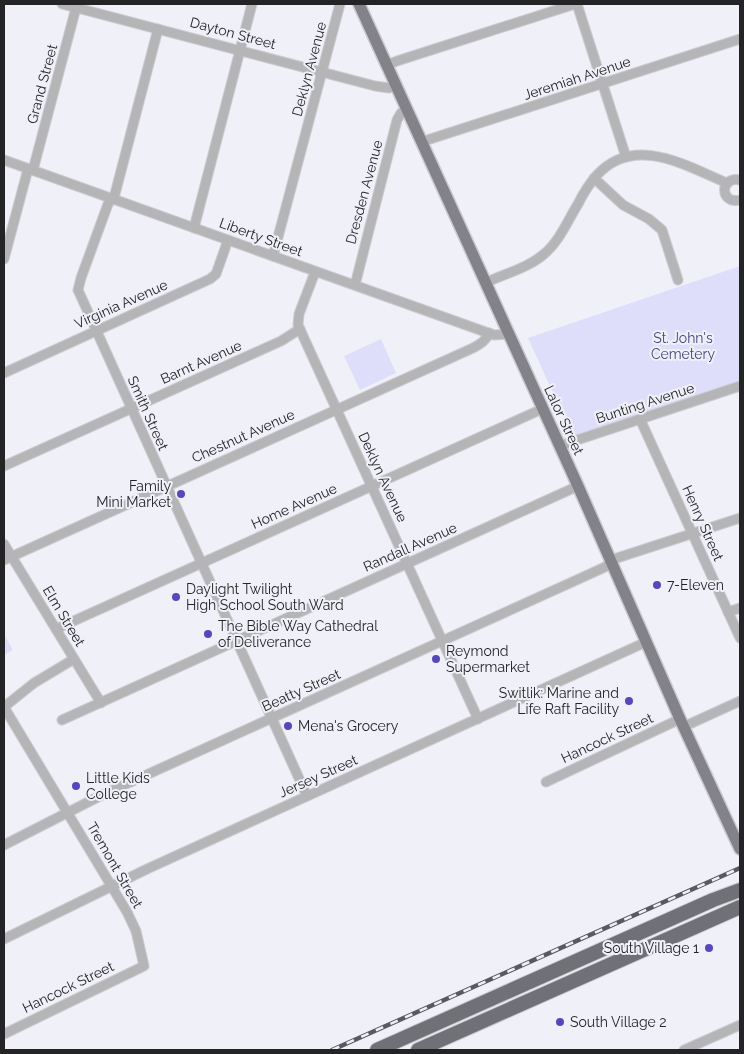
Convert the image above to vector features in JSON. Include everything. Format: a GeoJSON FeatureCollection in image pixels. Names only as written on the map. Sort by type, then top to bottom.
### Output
{"type":"FeatureCollection","features":[{"type":"Feature","properties":{"kind":"highway"},"geometry":{"type":"LineString","coordinates":[[377,1050],[713,900],[740,890]]}},
{"type":"Feature","properties":{"kind":"highway"},"geometry":{"type":"LineString","coordinates":[[418,1050],[740,907]]}},
{"type":"Feature","properties":{"kind":"main road","name":"Lalor Street"},"geometry":{"type":"LineString","coordinates":[[359,4],[578,486],[681,723],[740,849]]}},
{"type":"Feature","properties":{"kind":"street","name":"Dayton Street"},"geometry":{"type":"LineString","coordinates":[[62,4],[77,6],[383,88],[390,88],[396,85]]}},
{"type":"Feature","properties":{"kind":"street"},"geometry":{"type":"LineString","coordinates":[[194,228],[252,4]]}},
{"type":"Feature","properties":{"kind":"street","name":"Deklyn Avenue"},"geometry":{"type":"LineString","coordinates":[[273,256],[340,4]]}},
{"type":"Feature","properties":{"kind":"street"},"geometry":{"type":"LineString","coordinates":[[387,65],[397,60],[576,4],[626,157]]}},
{"type":"Feature","properties":{"kind":"street","name":"Grand Street"},"geometry":{"type":"LineString","coordinates":[[4,259],[77,6]]}},
{"type":"Feature","properties":{"kind":"street","name":"Smith Street"},"geometry":{"type":"LineString","coordinates":[[158,29],[115,194],[108,204],[79,286],[80,294],[307,796]]}},
{"type":"Feature","properties":{"kind":"street","name":"Jeremiah Avenue"},"geometry":{"type":"LineString","coordinates":[[421,142],[740,39]]}},
{"type":"Feature","properties":{"kind":"street","name":"Dresden Avenue"},"geometry":{"type":"LineString","coordinates":[[354,285],[397,120],[401,112],[406,109]]}},
{"type":"Feature","properties":{"kind":"street"},"geometry":{"type":"LineString","coordinates":[[485,283],[524,266],[544,254],[554,243],[594,178],[606,167],[626,157],[649,154],[661,156],[727,183]]}},
{"type":"Feature","properties":{"kind":"street","name":"Liberty Street"},"geometry":{"type":"LineString","coordinates":[[4,160],[489,333],[498,336],[509,334]]}},
{"type":"Feature","properties":{"kind":"street"},"geometry":{"type":"LineString","coordinates":[[594,178],[623,205],[649,219],[662,230],[678,280]]}},
{"type":"Feature","properties":{"kind":"street"},"geometry":{"type":"LineString","coordinates":[[740,180],[733,179],[727,183],[724,190],[728,198],[736,202],[740,200]]}},
{"type":"Feature","properties":{"kind":"street","name":"Virginia Avenue"},"geometry":{"type":"LineString","coordinates":[[4,373],[214,276],[228,240]]}},
{"type":"Feature","properties":{"kind":"street"},"geometry":{"type":"LineString","coordinates":[[300,329],[297,321],[315,272]]}},
{"type":"Feature","properties":{"kind":"street","name":"Deklyn Avenue"},"geometry":{"type":"LineString","coordinates":[[300,329],[478,719]]}},
{"type":"Feature","properties":{"kind":"street","name":"Barnt Avenue"},"geometry":{"type":"LineString","coordinates":[[4,466],[281,341],[300,329]]}},
{"type":"Feature","properties":{"kind":"street","name":"Chestnut Avenue"},"geometry":{"type":"LineString","coordinates":[[8,558],[472,348],[487,338],[489,333]]}},
{"type":"Feature","properties":{"kind":"street","name":"Bunting Avenue"},"geometry":{"type":"LineString","coordinates":[[559,446],[740,386]]}},
{"type":"Feature","properties":{"kind":"street","name":"Home Avenue"},"geometry":{"type":"LineString","coordinates":[[56,629],[542,409]]}},
{"type":"Feature","properties":{"kind":"street","name":"Henry Street"},"geometry":{"type":"LineString","coordinates":[[640,419],[740,638]]}},
{"type":"Feature","properties":{"kind":"street","name":"Randall Avenue"},"geometry":{"type":"LineString","coordinates":[[62,720],[578,486]]}},
{"type":"Feature","properties":{"kind":"street","name":"Beatty Street"},"geometry":{"type":"LineString","coordinates":[[4,846],[69,814],[102,795],[442,641],[611,563],[617,558],[740,518]]}},
{"type":"Feature","properties":{"kind":"street","name":"Elm Street"},"geometry":{"type":"LineString","coordinates":[[4,544],[8,558],[56,629],[101,702]]}},
{"type":"Feature","properties":{"kind":"street"},"geometry":{"type":"LineString","coordinates":[[728,612],[740,608]]}},
{"type":"Feature","properties":{"kind":"street","name":"Jersey Street"},"geometry":{"type":"LineString","coordinates":[[4,939],[147,869],[646,642]]}},
{"type":"Feature","properties":{"kind":"street"},"geometry":{"type":"LineString","coordinates":[[4,707],[34,683],[74,659]]}},
{"type":"Feature","properties":{"kind":"street","name":"Hancock Street"},"geometry":{"type":"LineString","coordinates":[[546,782],[681,723],[740,701]]}},
{"type":"Feature","properties":{"kind":"street","name":"Tremont Street"},"geometry":{"type":"LineString","coordinates":[[4,707],[113,886],[134,925],[144,966]]}},
{"type":"Feature","properties":{"kind":"street","name":"Hancock Street"},"geometry":{"type":"LineString","coordinates":[[4,1034],[144,966]]}},
{"type":"Feature","properties":{"kind":"street"},"geometry":{"type":"LineString","coordinates":[[684,1050],[740,1025]]}},
{"type":"Feature","properties":{"kind":"green space","name":"St. John's Cemetery"},"geometry":{"type":"Polygon","coordinates":[[[740,266],[740,388],[575,441],[528,338],[740,266]]]}},
{"type":"Feature","properties":{"kind":"green space"},"geometry":{"type":"Polygon","coordinates":[[[381,339],[396,373],[360,390],[344,356],[381,339]]]}},
{"type":"Feature","properties":{"kind":"green space"},"geometry":{"type":"Polygon","coordinates":[[[4,634],[13,650],[4,655],[4,634]]]}},
{"type":"Feature","properties":{"kind":"railway"},"geometry":{"type":"LineString","coordinates":[[332,1050],[740,868]]}},
{"type":"Feature","properties":{"kind":"place","name":"Family Mini Market"},"geometry":{"type":"Point","coordinates":[181,494]}},
{"type":"Feature","properties":{"kind":"place","name":"7-Eleven"},"geometry":{"type":"Point","coordinates":[657,585]}},
{"type":"Feature","properties":{"kind":"place","name":"Daylight Twilight High School South Ward"},"geometry":{"type":"Point","coordinates":[176,597]}},
{"type":"Feature","properties":{"kind":"place","name":"The Bible Way Cathedral of Deliverance"},"geometry":{"type":"Point","coordinates":[208,634]}},
{"type":"Feature","properties":{"kind":"place","name":"Reymond Supermarket"},"geometry":{"type":"Point","coordinates":[436,659]}},
{"type":"Feature","properties":{"kind":"place","name":"Switlik: Marine and Life Raft Facility"},"geometry":{"type":"Point","coordinates":[629,701]}},
{"type":"Feature","properties":{"kind":"place","name":"Mena's Grocery"},"geometry":{"type":"Point","coordinates":[288,726]}},
{"type":"Feature","properties":{"kind":"place","name":"Little Kids College"},"geometry":{"type":"Point","coordinates":[76,786]}},
{"type":"Feature","properties":{"kind":"place","name":"South Village 1"},"geometry":{"type":"Point","coordinates":[709,948]}},
{"type":"Feature","properties":{"kind":"place","name":"South Village 2"},"geometry":{"type":"Point","coordinates":[560,1022]}}]}
